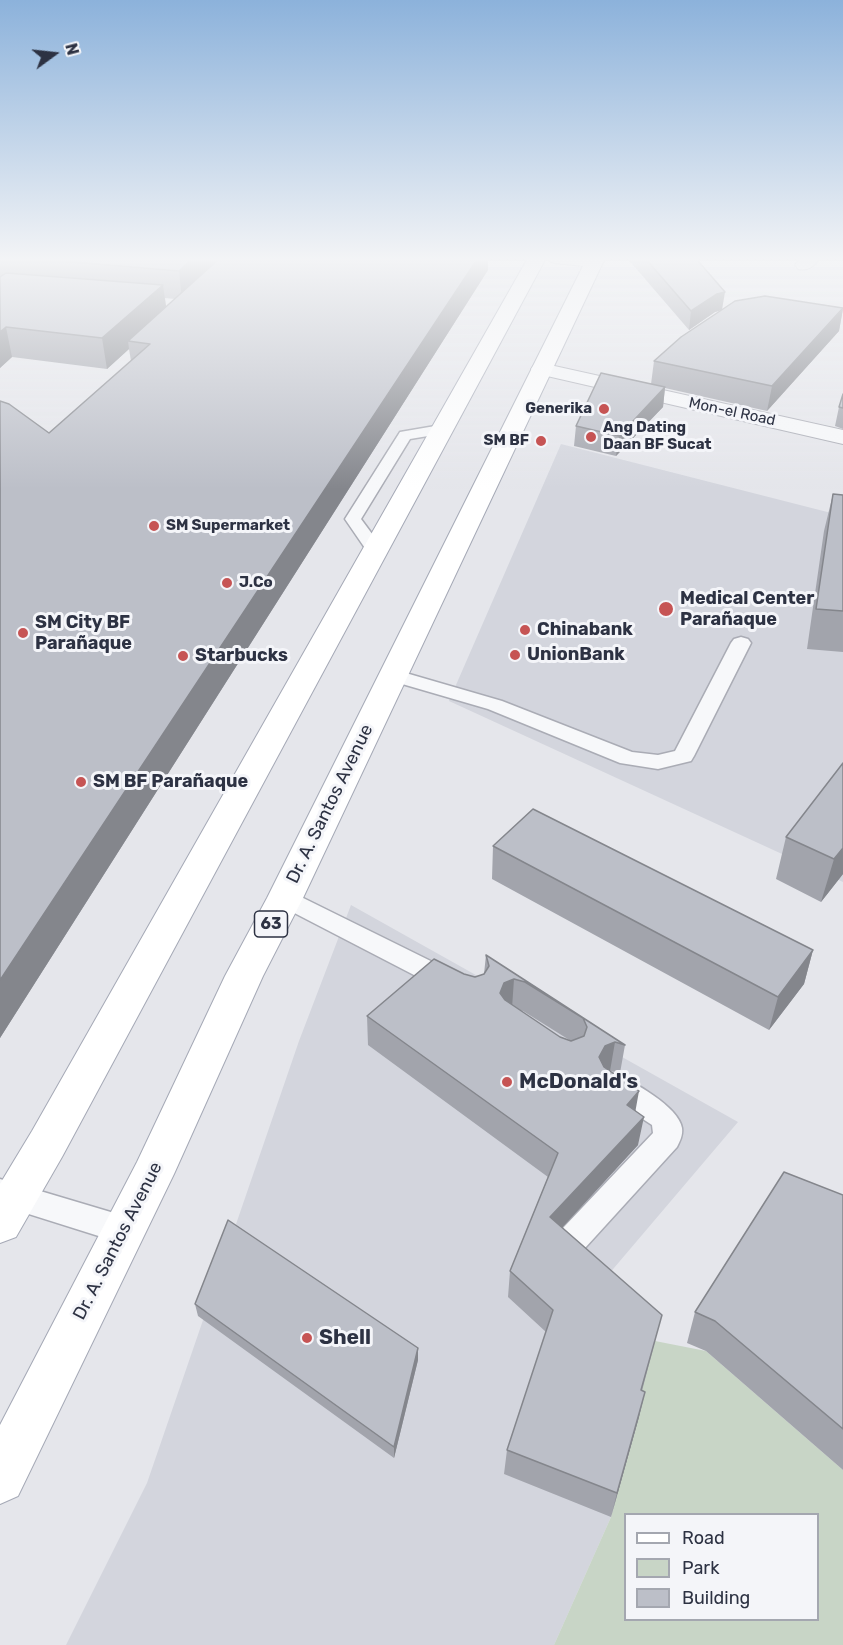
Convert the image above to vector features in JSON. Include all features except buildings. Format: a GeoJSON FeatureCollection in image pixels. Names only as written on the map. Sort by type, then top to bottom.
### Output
{"type":"FeatureCollection","features":[{"type":"Feature","properties":{"kind":"main road"},"geometry":{"type":"LineString","coordinates":[[5,1204],[47,1144],[494,335]]}},
{"type":"Feature","properties":{"kind":"main road","name":"Dr. A. Santos Avenue"},"geometry":{"type":"LineString","coordinates":[[0,1478],[153,1174],[244,976],[285,898],[558,335]]}},
{"type":"Feature","properties":{"kind":"street","name":"Mon-el Road"},"geometry":{"type":"LineString","coordinates":[[541,369],[843,437]]}},
{"type":"Feature","properties":{"kind":"street"},"geometry":{"type":"LineString","coordinates":[[621,388],[640,375]]}},
{"type":"Feature","properties":{"kind":"lane"},"geometry":{"type":"LineString","coordinates":[[392,675],[495,705],[628,758],[658,762],[683,756],[741,643]]}},
{"type":"Feature","properties":{"kind":"lane"},"geometry":{"type":"LineString","coordinates":[[285,898],[473,993]]}},
{"type":"Feature","properties":{"kind":"lane"},"geometry":{"type":"LineString","coordinates":[[574,1238],[667,1138],[668,1128],[662,1117],[610,1084]]}},
{"type":"Feature","properties":{"kind":"lane"},"geometry":{"type":"LineString","coordinates":[[5,1204],[124,1230]]}},
{"type":"Feature","properties":{"kind":"shaded area","name":"Medical Center Parañaque"},"geometry":{"type":"Polygon","coordinates":[[[561,444],[843,516],[843,882],[449,701],[561,444]]]}},
{"type":"Feature","properties":{"kind":"shaded area"},"geometry":{"type":"Polygon","coordinates":[[[351,905],[738,1122],[597,1288],[655,1341],[635,1415],[639,1417],[611,1517],[554,1645],[66,1645],[147,1483],[299,1041],[351,905]]]}},
{"type":"Feature","properties":{"kind":"green space"},"geometry":{"type":"Polygon","coordinates":[[[655,1341],[706,1351],[843,1470],[843,1645],[554,1645],[611,1517],[638,1417],[635,1415],[655,1341]]]}},
{"type":"Feature","properties":{"kind":"place","name":"Generika"},"geometry":{"type":"Point","coordinates":[604,409]}},
{"type":"Feature","properties":{"kind":"place","name":"Ang Dating Daan BF Sucat"},"geometry":{"type":"Point","coordinates":[591,437]}},
{"type":"Feature","properties":{"kind":"place","name":"SM BF"},"geometry":{"type":"Point","coordinates":[541,441]}},
{"type":"Feature","properties":{"kind":"place","name":"SM Supermarket"},"geometry":{"type":"Point","coordinates":[154,526]}},
{"type":"Feature","properties":{"kind":"place","name":"J.Co"},"geometry":{"type":"Point","coordinates":[227,583]}},
{"type":"Feature","properties":{"kind":"place","name":"Medical Center Parañaque"},"geometry":{"type":"Point","coordinates":[666,609]}},
{"type":"Feature","properties":{"kind":"place","name":"Chinabank"},"geometry":{"type":"Point","coordinates":[525,630]}},
{"type":"Feature","properties":{"kind":"place","name":"SM City BF Parañaque"},"geometry":{"type":"Point","coordinates":[23,633]}},
{"type":"Feature","properties":{"kind":"place","name":"UnionBank"},"geometry":{"type":"Point","coordinates":[515,655]}},
{"type":"Feature","properties":{"kind":"place","name":"Starbucks"},"geometry":{"type":"Point","coordinates":[183,656]}},
{"type":"Feature","properties":{"kind":"place","name":"SM BF Parañaque"},"geometry":{"type":"Point","coordinates":[81,782]}},
{"type":"Feature","properties":{"kind":"place","name":"McDonald's"},"geometry":{"type":"Point","coordinates":[507,1082]}},
{"type":"Feature","properties":{"kind":"place","name":"Shell"},"geometry":{"type":"Point","coordinates":[307,1338]}}]}
